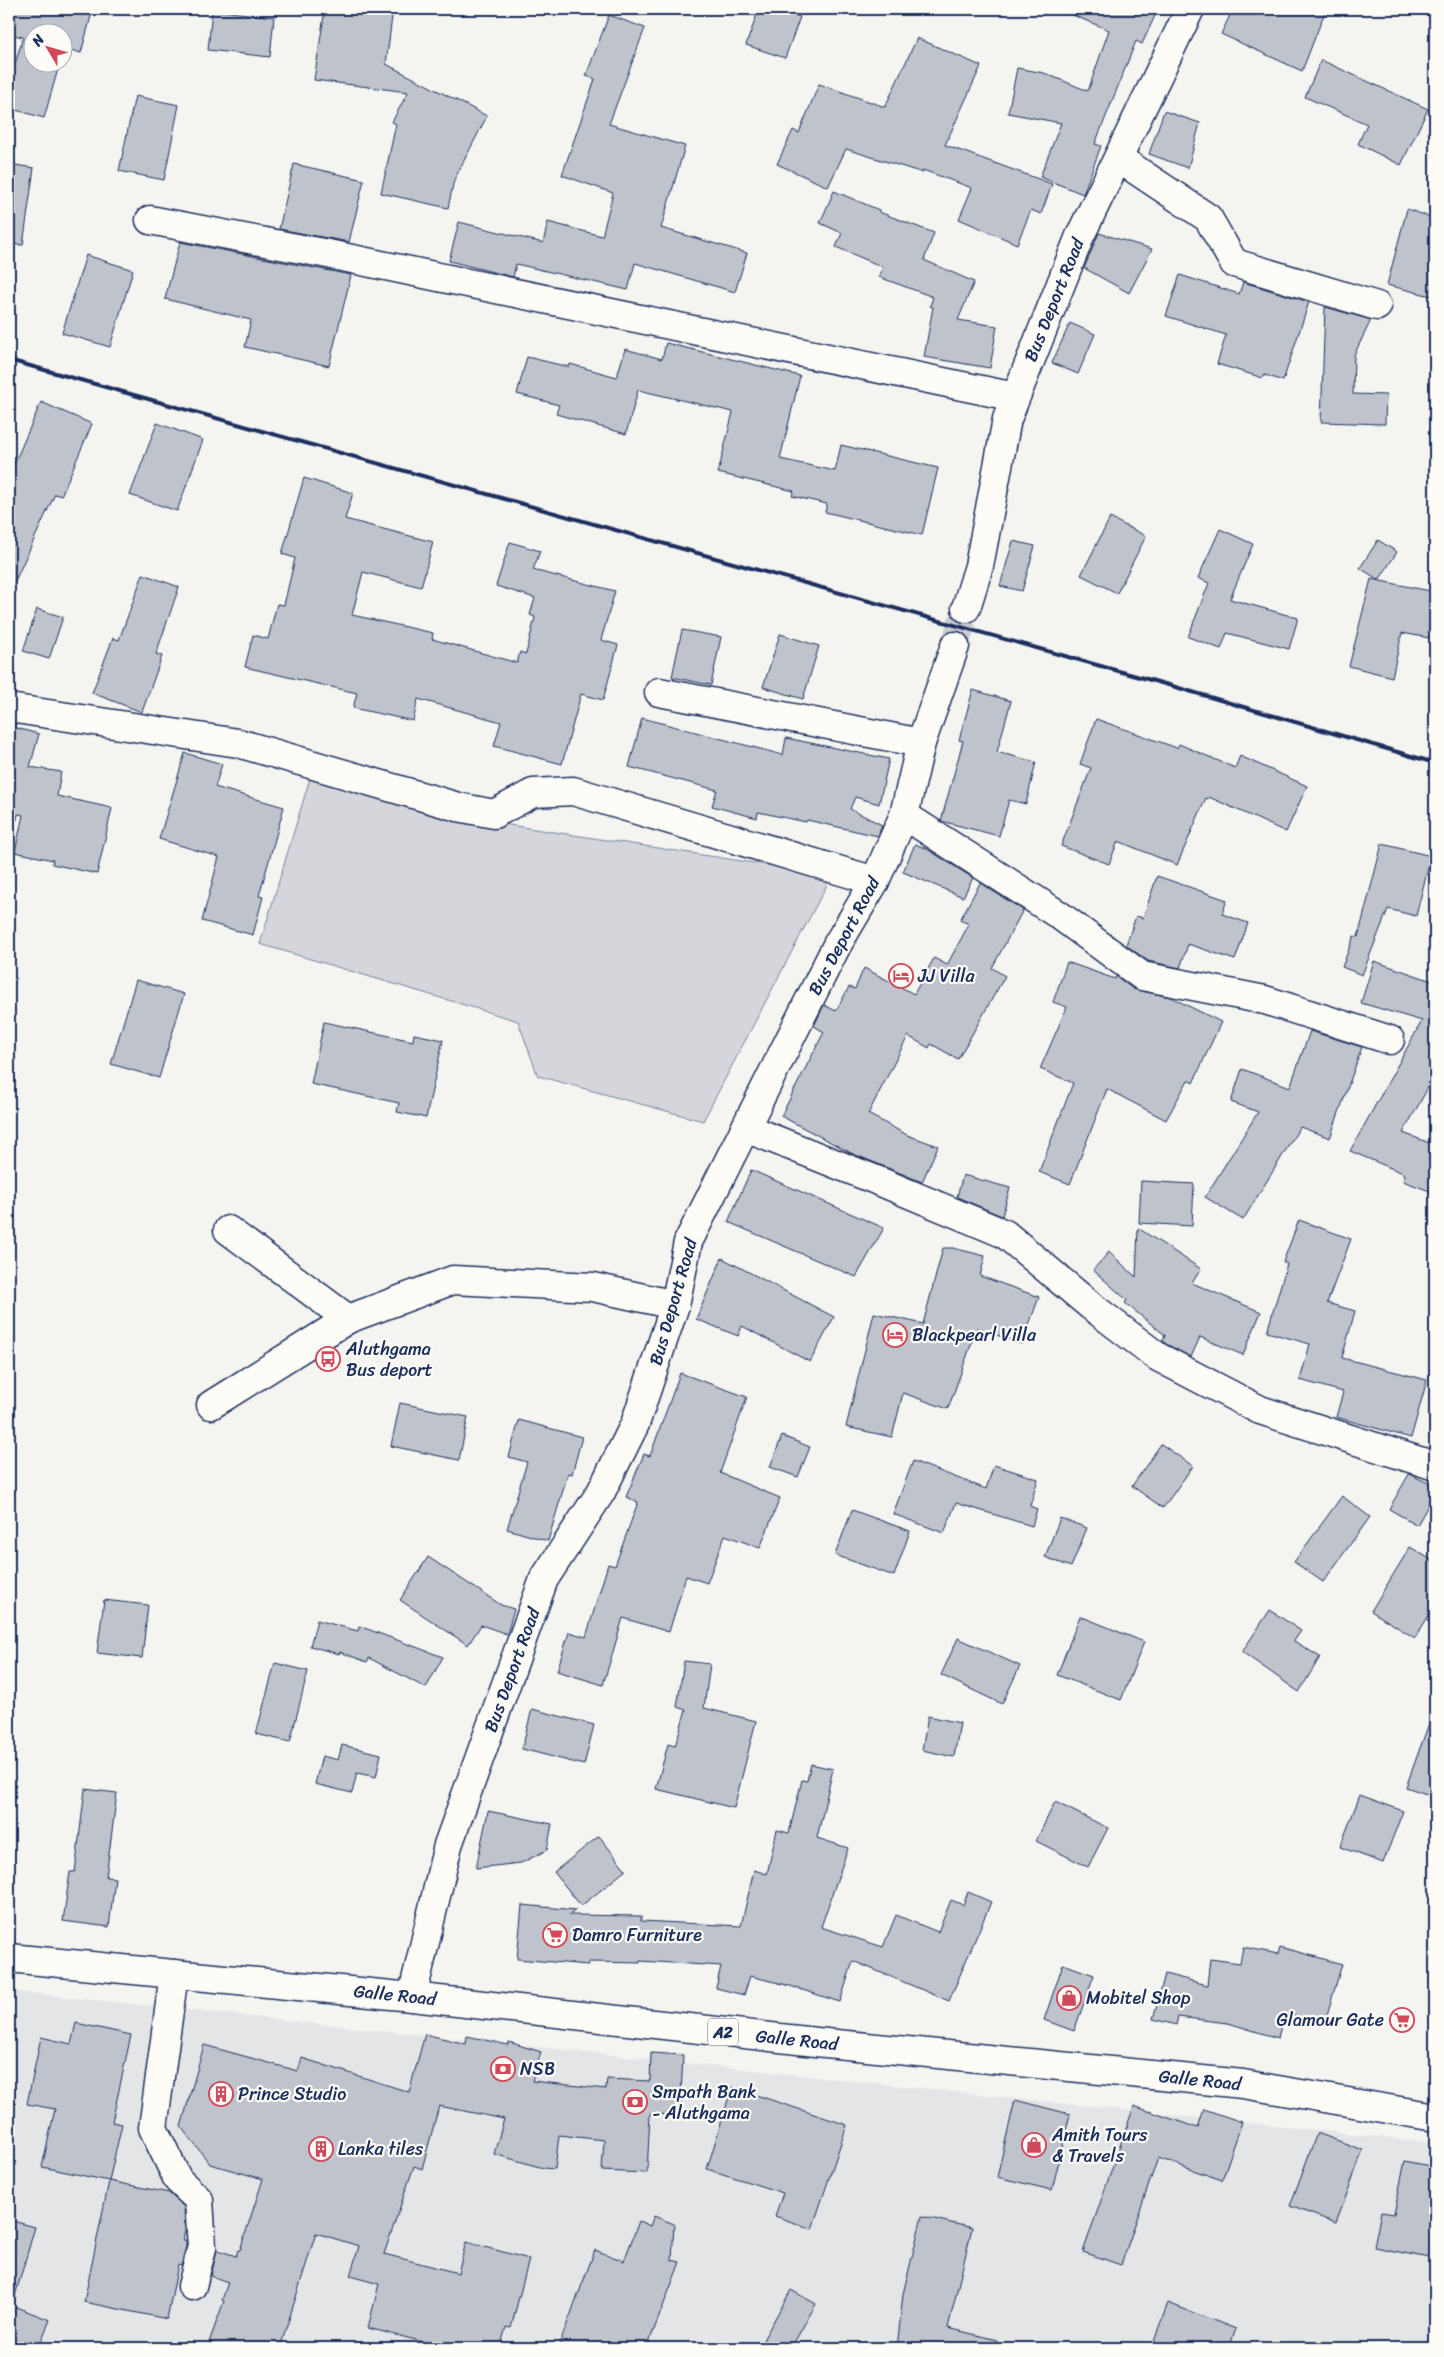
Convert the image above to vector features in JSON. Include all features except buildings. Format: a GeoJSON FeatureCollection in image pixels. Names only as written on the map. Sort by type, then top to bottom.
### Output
{"type":"FeatureCollection","features":[{"type":"Feature","properties":{"kind":"main road","name":"Bus Deport Road"},"geometry":{"type":"LineString","coordinates":[[966,608],[979,566],[1007,419],[1015,397],[1080,236],[1190,9]]}},
{"type":"Feature","properties":{"kind":"main road"},"geometry":{"type":"LineString","coordinates":[[1118,158],[1208,218],[1234,263],[1377,306]]}},
{"type":"Feature","properties":{"kind":"main road"},"geometry":{"type":"LineString","coordinates":[[150,220],[333,255],[1015,397]]}},
{"type":"Feature","properties":{"kind":"main road","name":"Bus Deport Road"},"geometry":{"type":"LineString","coordinates":[[412,1997],[448,1845],[544,1579],[601,1492],[635,1424],[675,1305],[688,1242],[837,945],[875,881],[904,815],[921,742],[955,646]]}},
{"type":"Feature","properties":{"kind":"main road"},"geometry":{"type":"LineString","coordinates":[[659,692],[921,742]]}},
{"type":"Feature","properties":{"kind":"main road"},"geometry":{"type":"LineString","coordinates":[[9,708],[238,743],[458,807],[494,814],[533,793],[573,791],[875,881]]}},
{"type":"Feature","properties":{"kind":"main road"},"geometry":{"type":"LineString","coordinates":[[904,815],[1059,915],[1142,976],[1265,1000],[1390,1040]]}},
{"type":"Feature","properties":{"kind":"main road"},"geometry":{"type":"LineString","coordinates":[[746,1128],[882,1182],[1005,1234],[1091,1306],[1158,1357],[1260,1410],[1433,1460]]}},
{"type":"Feature","properties":{"kind":"main road"},"geometry":{"type":"LineString","coordinates":[[228,1230],[348,1319]]}},
{"type":"Feature","properties":{"kind":"main road"},"geometry":{"type":"LineString","coordinates":[[211,1405],[348,1319],[453,1280],[593,1286],[675,1305]]}},
{"type":"Feature","properties":{"kind":"main road","name":"Galle Road"},"geometry":{"type":"LineString","coordinates":[[9,1958],[412,1997],[816,2042],[1243,2084],[1435,2117]]}},
{"type":"Feature","properties":{"kind":"main road"},"geometry":{"type":"LineString","coordinates":[[174,1974],[153,2128],[178,2180],[199,2200],[202,2248],[192,2286]]}},
{"type":"Feature","properties":{"kind":"shaded area"},"geometry":{"type":"Polygon","coordinates":[[[311,775],[496,823],[832,875],[703,1121],[538,1076],[518,1021],[260,944],[311,775]]]}},
{"type":"Feature","properties":{"kind":"shaded area"},"geometry":{"type":"Polygon","coordinates":[[[9,1991],[1435,2143],[1435,2348],[15,2348],[9,2346],[9,1991]]]}},
{"type":"Feature","properties":{"kind":"tunnel"},"geometry":{"type":"LineString","coordinates":[[955,646],[966,608]]}},
{"type":"Feature","properties":{"kind":"railway"},"geometry":{"type":"LineString","coordinates":[[9,360],[1172,686],[1435,763]]}},
{"type":"Feature","properties":{"kind":"place","name":"JJ Villa"},"geometry":{"type":"Point","coordinates":[901,976]}},
{"type":"Feature","properties":{"kind":"place","name":"Blackpearl Villa"},"geometry":{"type":"Point","coordinates":[895,1335]}},
{"type":"Feature","properties":{"kind":"place","name":"Aluthgama Bus deport"},"geometry":{"type":"Point","coordinates":[328,1359]}},
{"type":"Feature","properties":{"kind":"place","name":"Damro Furniture"},"geometry":{"type":"Point","coordinates":[555,1935]}},
{"type":"Feature","properties":{"kind":"place","name":"Mobitel Shop"},"geometry":{"type":"Point","coordinates":[1069,1998]}},
{"type":"Feature","properties":{"kind":"place","name":"Glamour Gate"},"geometry":{"type":"Point","coordinates":[1402,2020]}},
{"type":"Feature","properties":{"kind":"place","name":"NSB"},"geometry":{"type":"Point","coordinates":[503,2069]}},
{"type":"Feature","properties":{"kind":"place","name":"Prince Studio"},"geometry":{"type":"Point","coordinates":[221,2094]}},
{"type":"Feature","properties":{"kind":"place","name":"Smpath Bank - Aluthgama"},"geometry":{"type":"Point","coordinates":[635,2102]}},
{"type":"Feature","properties":{"kind":"place","name":"Amith Tours & Travels"},"geometry":{"type":"Point","coordinates":[1034,2145]}},
{"type":"Feature","properties":{"kind":"place","name":"Lanka tiles"},"geometry":{"type":"Point","coordinates":[321,2149]}}]}
